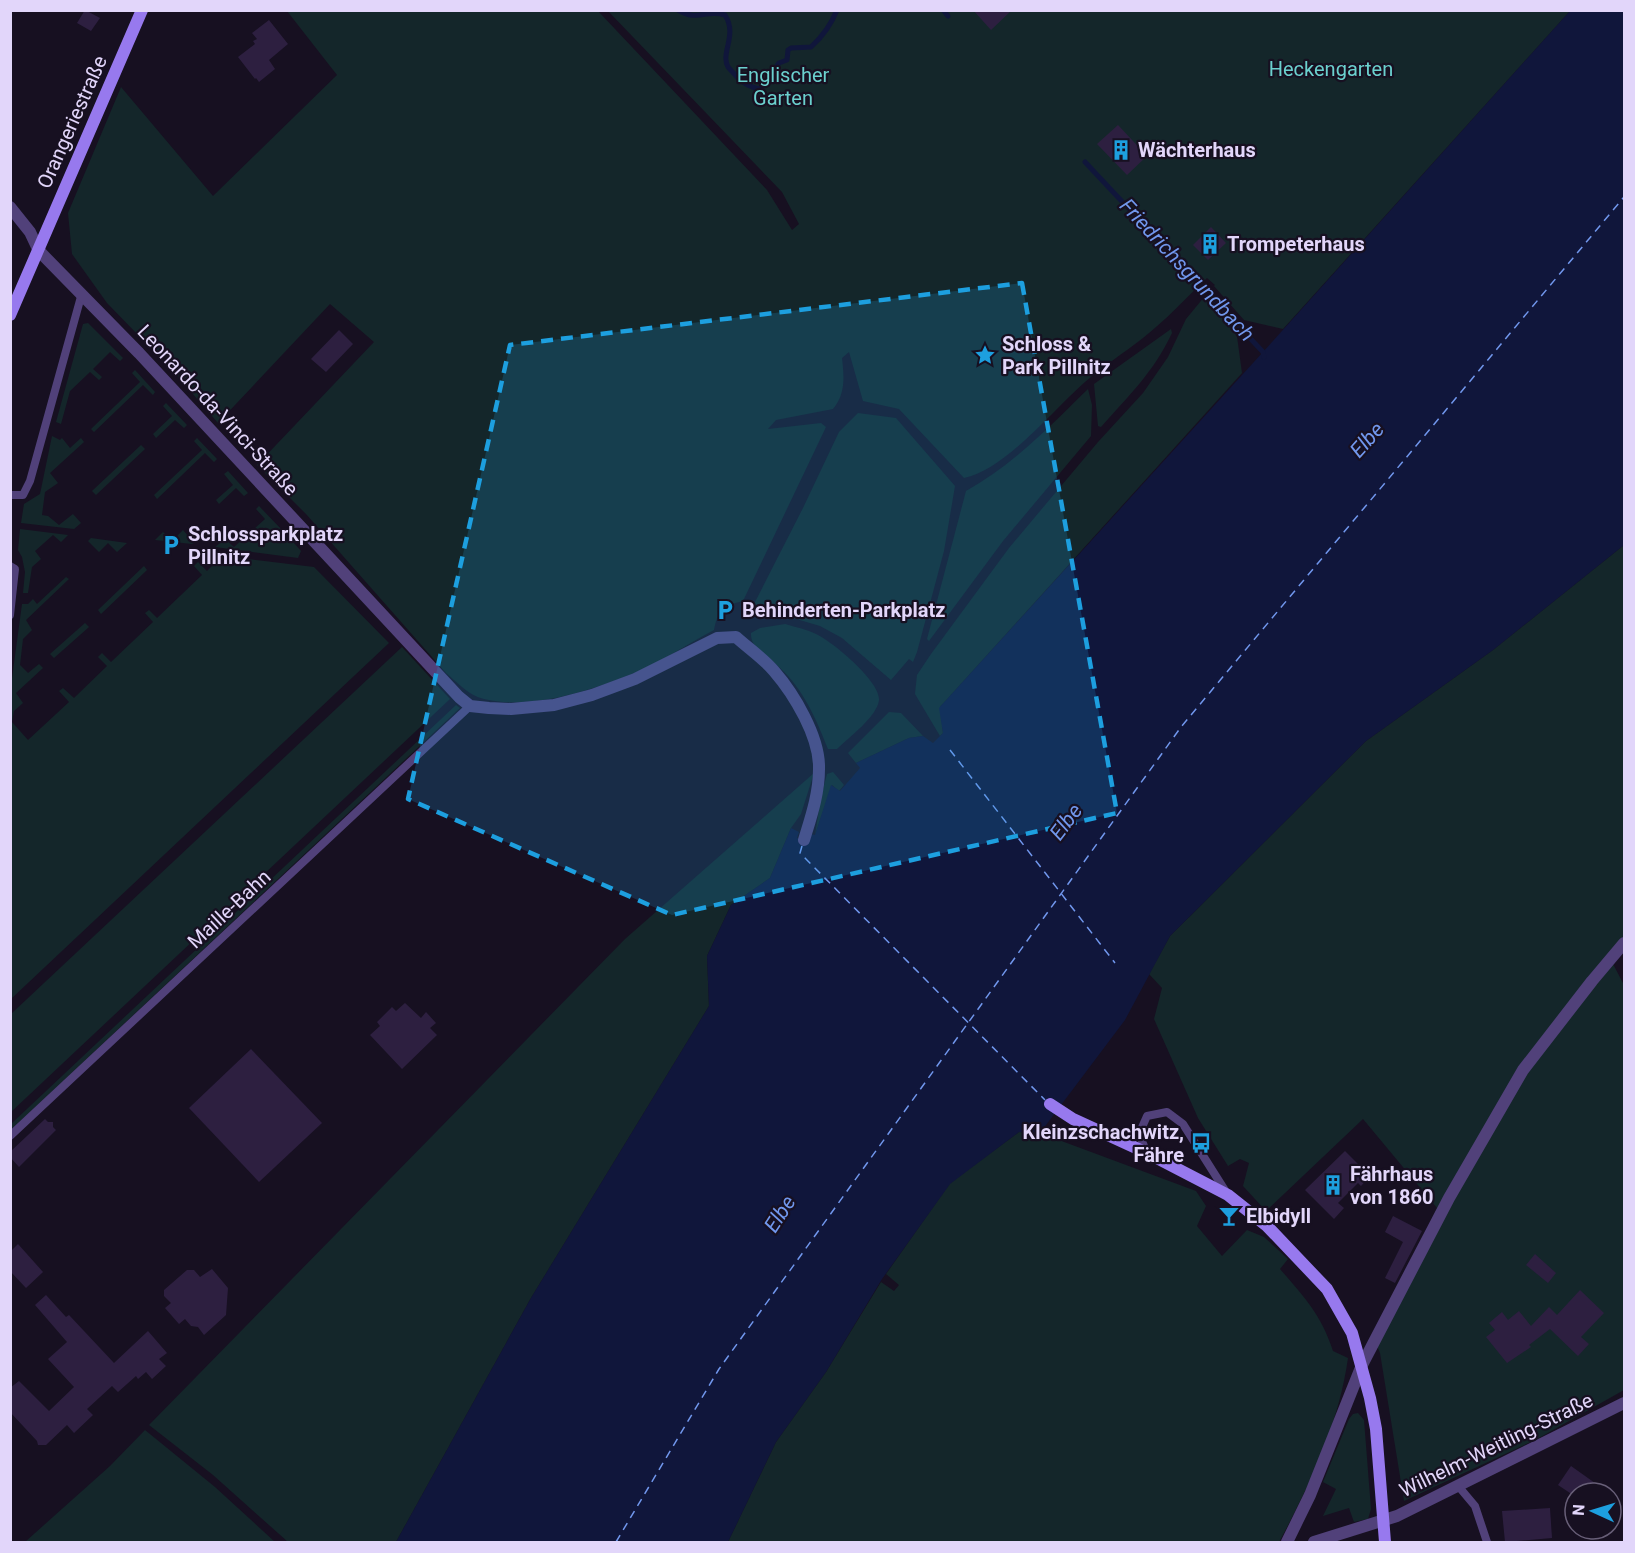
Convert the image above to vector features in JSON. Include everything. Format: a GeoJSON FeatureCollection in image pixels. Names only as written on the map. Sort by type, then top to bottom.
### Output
{"type":"FeatureCollection","features":[{"type":"Feature","properties":{"kind":"street","name":"Orangeriestraße"},"geometry":{"type":"LineString","coordinates":[[10,315],[142,10]]}},
{"type":"Feature","properties":{"kind":"street","name":"Leonardo-da-Vinci-Straße"},"geometry":{"type":"LineString","coordinates":[[10,207],[30,232],[38,249],[82,293],[450,688],[470,706]]}},
{"type":"Feature","properties":{"kind":"street"},"geometry":{"type":"LineString","coordinates":[[470,706],[511,709],[563,702],[636,679],[717,638],[736,637],[774,671],[797,705],[816,740],[819,768],[816,801],[804,840]]}},
{"type":"Feature","properties":{"kind":"street"},"geometry":{"type":"LineString","coordinates":[[1287,1542],[1315,1485],[1362,1365],[1441,1213],[1523,1070],[1624,943]]}},
{"type":"Feature","properties":{"kind":"street"},"geometry":{"type":"LineString","coordinates":[[1050,1104],[1073,1119],[1147,1153],[1228,1195],[1267,1226],[1327,1289],[1352,1334],[1362,1365],[1376,1429],[1385,1542]]}},
{"type":"Feature","properties":{"kind":"street","name":"Wilhelm-Weitling-Straße"},"geometry":{"type":"LineString","coordinates":[[1314,1542],[1398,1516],[1624,1403]]}},
{"type":"Feature","properties":{"kind":"lane"},"geometry":{"type":"LineString","coordinates":[[10,495],[22,495],[30,481],[82,293]]}},
{"type":"Feature","properties":{"kind":"lane"},"geometry":{"type":"LineString","coordinates":[[10,566],[15,569],[10,615]]}},
{"type":"Feature","properties":{"kind":"lane","name":"Maille-Bahn"},"geometry":{"type":"LineString","coordinates":[[10,1136],[470,706]]}},
{"type":"Feature","properties":{"kind":"lane"},"geometry":{"type":"LineString","coordinates":[[1147,1153],[1139,1134],[1147,1116],[1167,1112],[1183,1124],[1228,1195]]}},
{"type":"Feature","properties":{"kind":"lane"},"geometry":{"type":"LineString","coordinates":[[1459,1487],[1474,1506],[1487,1542]]}},
{"type":"Feature","properties":{"kind":"highlighted area"},"geometry":{"type":"Polygon","coordinates":[[[1022,283],[1117,813],[672,915],[408,799],[510,345],[1022,283]]]}},
{"type":"Feature","properties":{"kind":"green space"},"geometry":{"type":"Polygon","coordinates":[[[287,11],[598,11],[767,190],[792,230],[799,224],[782,192],[608,11],[1570,11],[1283,329],[1244,320],[1207,278],[1136,344],[1085,382],[1028,438],[996,464],[980,473],[964,478],[899,409],[863,401],[849,352],[842,358],[842,391],[833,409],[776,420],[768,429],[821,423],[826,427],[743,601],[722,610],[714,630],[642,670],[559,697],[502,702],[473,695],[446,673],[306,514],[257,465],[374,342],[330,304],[218,423],[172,370],[107,303],[72,254],[68,213],[121,87],[213,196],[337,75],[287,11]]]}},
{"type":"Feature","properties":{"kind":"green space"},"geometry":{"type":"Polygon","coordinates":[[[1205,296],[1236,329],[1242,373],[940,707],[943,733],[940,736],[915,694],[917,675],[1009,548],[1098,442],[1143,393],[1168,357],[1186,319],[1205,296]]]}},
{"type":"Feature","properties":{"kind":"green space"},"geometry":{"type":"Polygon","coordinates":[[[88,323],[123,358],[120,361],[110,352],[93,369],[102,377],[99,380],[90,372],[70,391],[61,424],[56,422],[83,324],[88,323]]]}},
{"type":"Feature","properties":{"kind":"green space"},"geometry":{"type":"Polygon","coordinates":[[[1171,329],[1172,333],[1165,347],[1149,372],[1101,427],[1098,426],[1094,384],[1171,329]]]}},
{"type":"Feature","properties":{"kind":"green space"},"geometry":{"type":"Polygon","coordinates":[[[135,370],[155,392],[153,395],[143,385],[94,432],[91,429],[140,382],[132,373],[135,370]]]}},
{"type":"Feature","properties":{"kind":"green space"},"geometry":{"type":"Polygon","coordinates":[[[1088,389],[1092,405],[1091,436],[1003,541],[929,641],[927,639],[966,491],[1015,457],[1088,389]]]}},
{"type":"Feature","properties":{"kind":"green space"},"geometry":{"type":"Polygon","coordinates":[[[166,403],[187,425],[184,428],[175,420],[156,438],[153,434],[172,416],[163,406],[166,403]]]}},
{"type":"Feature","properties":{"kind":"green space"},"geometry":{"type":"Polygon","coordinates":[[[858,413],[896,418],[955,486],[944,551],[917,652],[913,662],[909,659],[891,680],[842,638],[820,626],[786,616],[769,618],[756,614],[753,606],[839,432],[858,413]]]}},
{"type":"Feature","properties":{"kind":"green space"},"geometry":{"type":"Polygon","coordinates":[[[52,436],[60,440],[62,438],[70,448],[81,438],[84,442],[50,473],[58,483],[45,492],[42,515],[48,516],[59,525],[73,514],[81,523],[74,529],[21,523],[24,504],[40,494],[52,436]]]}},
{"type":"Feature","properties":{"kind":"green space"},"geometry":{"type":"Polygon","coordinates":[[[197,438],[217,459],[214,462],[205,453],[157,499],[154,495],[202,450],[194,441],[197,438]]]}},
{"type":"Feature","properties":{"kind":"green space"},"geometry":{"type":"Polygon","coordinates":[[[141,445],[145,449],[96,495],[92,491],[141,445]]]}},
{"type":"Feature","properties":{"kind":"green space"},"geometry":{"type":"Polygon","coordinates":[[[228,471],[248,493],[244,496],[236,488],[219,504],[216,500],[233,485],[224,474],[228,471]]]}},
{"type":"Feature","properties":{"kind":"green space"},"geometry":{"type":"Polygon","coordinates":[[[259,506],[282,530],[281,533],[285,537],[287,535],[301,551],[298,558],[215,547],[225,539],[234,547],[265,519],[256,509],[259,506]]]}},
{"type":"Feature","properties":{"kind":"green space"},"geometry":{"type":"Polygon","coordinates":[[[20,529],[68,535],[61,542],[53,535],[35,551],[41,559],[32,567],[28,593],[23,593],[25,572],[18,550],[20,529]]]}},
{"type":"Feature","properties":{"kind":"green space"},"geometry":{"type":"Polygon","coordinates":[[[183,530],[194,543],[155,540],[163,532],[172,541],[183,530]]]}},
{"type":"Feature","properties":{"kind":"green space"},"geometry":{"type":"Polygon","coordinates":[[[91,538],[127,543],[117,552],[108,543],[99,552],[88,541],[91,538]]]}},
{"type":"Feature","properties":{"kind":"green space"},"geometry":{"type":"Polygon","coordinates":[[[1624,545],[1624,937],[1606,958],[1613,964],[1624,985],[1624,1390],[1537,1439],[1404,1501],[1380,1353],[1374,1339],[1437,1208],[1363,1119],[1266,1211],[1243,1186],[1249,1163],[1240,1159],[1228,1166],[1198,1118],[1154,1019],[1162,988],[1149,974],[1170,936],[1366,741],[1493,650],[1624,545]]]}},
{"type":"Feature","properties":{"kind":"green space"},"geometry":{"type":"Polygon","coordinates":[[[208,554],[314,567],[389,643],[11,999],[10,693],[22,604],[28,604],[33,599],[37,604],[66,577],[69,579],[26,620],[32,630],[23,639],[20,665],[28,673],[39,664],[43,668],[16,693],[23,703],[14,711],[12,722],[28,740],[69,702],[59,691],[63,688],[74,698],[107,666],[98,657],[102,653],[111,662],[153,622],[145,613],[149,610],[157,618],[202,575],[194,566],[198,562],[207,571],[215,563],[208,554]]]}},
{"type":"Feature","properties":{"kind":"green space"},"geometry":{"type":"Polygon","coordinates":[[[144,566],[147,570],[101,614],[98,610],[144,566]]]}},
{"type":"Feature","properties":{"kind":"green space"},"geometry":{"type":"Polygon","coordinates":[[[85,623],[89,627],[54,658],[50,654],[85,623]]]}},
{"type":"Feature","properties":{"kind":"green space"},"geometry":{"type":"Polygon","coordinates":[[[785,624],[812,632],[833,645],[864,673],[878,692],[879,700],[873,713],[837,749],[828,749],[803,695],[780,668],[761,653],[754,644],[751,633],[760,628],[785,624]]]}},
{"type":"Feature","properties":{"kind":"green space"},"geometry":{"type":"Polygon","coordinates":[[[402,647],[450,699],[11,1112],[11,1014],[402,647]]]}},
{"type":"Feature","properties":{"kind":"green space"},"geometry":{"type":"Polygon","coordinates":[[[456,705],[460,708],[11,1130],[11,1124],[456,705]]]}},
{"type":"Feature","properties":{"kind":"green space"},"geometry":{"type":"Polygon","coordinates":[[[889,712],[901,713],[923,736],[909,738],[856,763],[848,753],[889,712]]]}},
{"type":"Feature","properties":{"kind":"green space"},"geometry":{"type":"Polygon","coordinates":[[[833,772],[844,785],[839,791],[832,785],[815,835],[827,774],[833,772]]]}},
{"type":"Feature","properties":{"kind":"green space"},"geometry":{"type":"Polygon","coordinates":[[[814,773],[801,814],[791,828],[770,878],[731,905],[707,956],[709,1006],[531,1298],[396,1542],[288,1542],[213,1475],[149,1425],[625,939],[814,773]]]}},
{"type":"Feature","properties":{"kind":"green space"},"geometry":{"type":"Polygon","coordinates":[[[1019,1132],[1040,1133],[1196,1191],[1206,1206],[1197,1226],[1222,1256],[1247,1230],[1264,1237],[1288,1259],[1280,1269],[1317,1316],[1333,1351],[1348,1358],[1338,1406],[1322,1453],[1279,1542],[728,1542],[776,1442],[826,1372],[881,1282],[894,1291],[899,1285],[886,1274],[950,1183],[1019,1132]]]}},
{"type":"Feature","properties":{"kind":"green space"},"geometry":{"type":"Polygon","coordinates":[[[1358,1413],[1364,1420],[1371,1509],[1368,1519],[1354,1522],[1349,1508],[1323,1516],[1336,1489],[1323,1482],[1349,1419],[1353,1414],[1358,1413]]]}},
{"type":"Feature","properties":{"kind":"green space"},"geometry":{"type":"Polygon","coordinates":[[[145,1430],[215,1487],[275,1542],[25,1542],[110,1466],[145,1430]]]}},
{"type":"Feature","properties":{"kind":"water","name":"Elbe"},"geometry":{"type":"Polygon","coordinates":[[[1570,11],[1624,11],[1624,545],[1493,650],[1366,741],[1170,936],[1125,1020],[1040,1133],[1019,1132],[950,1184],[882,1279],[826,1372],[776,1442],[728,1542],[396,1542],[531,1298],[709,1006],[707,956],[731,905],[770,878],[791,828],[799,832],[797,838],[807,842],[811,834],[815,835],[831,785],[840,791],[860,768],[856,763],[909,738],[923,736],[933,743],[943,733],[939,708],[1570,11]]]}},
{"type":"Feature","properties":{"kind":"building"},"geometry":{"type":"Polygon","coordinates":[[[85,10],[100,18],[91,31],[77,23],[85,10]]]}},
{"type":"Feature","properties":{"kind":"building"},"geometry":{"type":"Polygon","coordinates":[[[973,10],[1012,10],[991,30],[973,10]]]}},
{"type":"Feature","properties":{"kind":"building"},"geometry":{"type":"Polygon","coordinates":[[[269,20],[288,44],[269,60],[275,69],[259,82],[238,57],[255,44],[253,41],[257,39],[252,33],[269,20]]]}},
{"type":"Feature","properties":{"kind":"building","name":"Wächterhaus"},"geometry":{"type":"Polygon","coordinates":[[[1118,125],[1147,156],[1127,175],[1097,144],[1118,125]]]}},
{"type":"Feature","properties":{"kind":"building","name":"Trompeterhaus"},"geometry":{"type":"Polygon","coordinates":[[[1211,227],[1226,243],[1208,260],[1193,245],[1211,227]]]}},
{"type":"Feature","properties":{"kind":"building"},"geometry":{"type":"Polygon","coordinates":[[[339,330],[353,344],[326,372],[311,359],[339,330]]]}},
{"type":"Feature","properties":{"kind":"building"},"geometry":{"type":"Polygon","coordinates":[[[405,1003],[421,1018],[426,1012],[436,1023],[430,1028],[437,1035],[402,1069],[370,1035],[380,1026],[377,1022],[392,1007],[396,1011],[405,1003]]]}},
{"type":"Feature","properties":{"kind":"building"},"geometry":{"type":"Polygon","coordinates":[[[251,1049],[322,1123],[259,1182],[189,1108],[251,1049]]]}},
{"type":"Feature","properties":{"kind":"building"},"geometry":{"type":"Polygon","coordinates":[[[45,1119],[53,1122],[56,1130],[19,1167],[10,1157],[10,1152],[45,1119]]]}},
{"type":"Feature","properties":{"kind":"building","name":"Fährhaus von 1860"},"geometry":{"type":"Polygon","coordinates":[[[1345,1151],[1370,1176],[1361,1186],[1358,1183],[1338,1203],[1344,1208],[1334,1219],[1305,1190],[1345,1151]]]}},
{"type":"Feature","properties":{"kind":"building"},"geometry":{"type":"Polygon","coordinates":[[[1393,1216],[1422,1231],[1395,1283],[1385,1278],[1403,1242],[1385,1232],[1393,1216]]]}},
{"type":"Feature","properties":{"kind":"building"},"geometry":{"type":"Polygon","coordinates":[[[18,1244],[43,1272],[26,1288],[10,1271],[10,1252],[18,1244]]]}},
{"type":"Feature","properties":{"kind":"building"},"geometry":{"type":"Polygon","coordinates":[[[1535,1254],[1556,1273],[1548,1283],[1526,1265],[1535,1254]]]}},
{"type":"Feature","properties":{"kind":"building"},"geometry":{"type":"Polygon","coordinates":[[[212,1269],[228,1288],[226,1315],[204,1335],[198,1327],[191,1326],[185,1319],[179,1324],[165,1308],[171,1303],[164,1296],[164,1290],[187,1270],[194,1270],[200,1277],[212,1269]]]}},
{"type":"Feature","properties":{"kind":"building"},"geometry":{"type":"Polygon","coordinates":[[[1580,1290],[1604,1313],[1581,1337],[1589,1344],[1578,1356],[1550,1329],[1529,1345],[1531,1347],[1507,1363],[1486,1337],[1495,1330],[1489,1323],[1502,1312],[1508,1320],[1519,1311],[1531,1326],[1549,1307],[1557,1315],[1580,1290]]]}},
{"type":"Feature","properties":{"kind":"building"},"geometry":{"type":"Polygon","coordinates":[[[46,1295],[66,1317],[69,1315],[114,1363],[148,1331],[167,1353],[159,1359],[166,1366],[152,1379],[146,1372],[138,1379],[136,1376],[118,1392],[112,1386],[87,1409],[93,1415],[74,1433],[67,1425],[46,1445],[38,1445],[37,1441],[10,1412],[10,1388],[19,1381],[49,1411],[74,1387],[48,1359],[67,1342],[35,1305],[46,1295]]]}},
{"type":"Feature","properties":{"kind":"building"},"geometry":{"type":"Polygon","coordinates":[[[1571,1466],[1592,1481],[1563,1481],[1563,1488],[1558,1485],[1571,1466]]]}},
{"type":"Feature","properties":{"kind":"building"},"geometry":{"type":"Polygon","coordinates":[[[1550,1508],[1552,1538],[1505,1542],[1502,1511],[1550,1508]]]}},
{"type":"Feature","properties":{"kind":"waterway"},"geometry":{"type":"LineString","coordinates":[[678,10],[691,15],[712,13],[725,15],[730,30],[726,56],[728,67],[742,82],[760,89],[779,63],[787,60],[788,50],[811,47],[815,43],[829,26],[837,10]]}},
{"type":"Feature","properties":{"kind":"waterway","name":"Friedrichsgrundbach"},"geometry":{"type":"LineString","coordinates":[[943,10],[948,16]]}},
{"type":"Feature","properties":{"kind":"waterway","name":"Friedrichsgrundbach"},"geometry":{"type":"LineString","coordinates":[[1085,162],[1263,352],[1264,357]]}},
{"type":"Feature","properties":{"kind":"ferry route"},"geometry":{"type":"LineString","coordinates":[[616,1542],[719,1369],[1181,727],[1624,197]]}},
{"type":"Feature","properties":{"kind":"ferry route"},"geometry":{"type":"LineString","coordinates":[[950,750],[1115,963]]}},
{"type":"Feature","properties":{"kind":"ferry route"},"geometry":{"type":"LineString","coordinates":[[802,846],[800,853],[1045,1100]]}},
{"type":"Feature","properties":{"kind":"place","name":"Wächterhaus"},"geometry":{"type":"Point","coordinates":[1121,150]}},
{"type":"Feature","properties":{"kind":"place","name":"Trompeterhaus"},"geometry":{"type":"Point","coordinates":[1210,244]}},
{"type":"Feature","properties":{"kind":"place","name":"Schloss & Park Pillnitz"},"geometry":{"type":"Point","coordinates":[985,355]}},
{"type":"Feature","properties":{"kind":"place","name":"Schlossparkplatz Pillnitz"},"geometry":{"type":"Point","coordinates":[171,545]}},
{"type":"Feature","properties":{"kind":"place","name":"Behinderten-Parkplatz"},"geometry":{"type":"Point","coordinates":[725,610]}},
{"type":"Feature","properties":{"kind":"place","name":"Kleinzschachwitz, Fähre"},"geometry":{"type":"Point","coordinates":[1201,1143]}},
{"type":"Feature","properties":{"kind":"place","name":"Fährhaus von 1860"},"geometry":{"type":"Point","coordinates":[1333,1185]}},
{"type":"Feature","properties":{"kind":"place","name":"Elbidyll"},"geometry":{"type":"Point","coordinates":[1229,1216]}},
{"type":"Feature","properties":{"kind":"park label","name":"Heckengarten"},"geometry":{"type":"Point","coordinates":[1331,69]}},
{"type":"Feature","properties":{"kind":"park label","name":"Englischer Garten"},"geometry":{"type":"Point","coordinates":[783,86]}}]}
